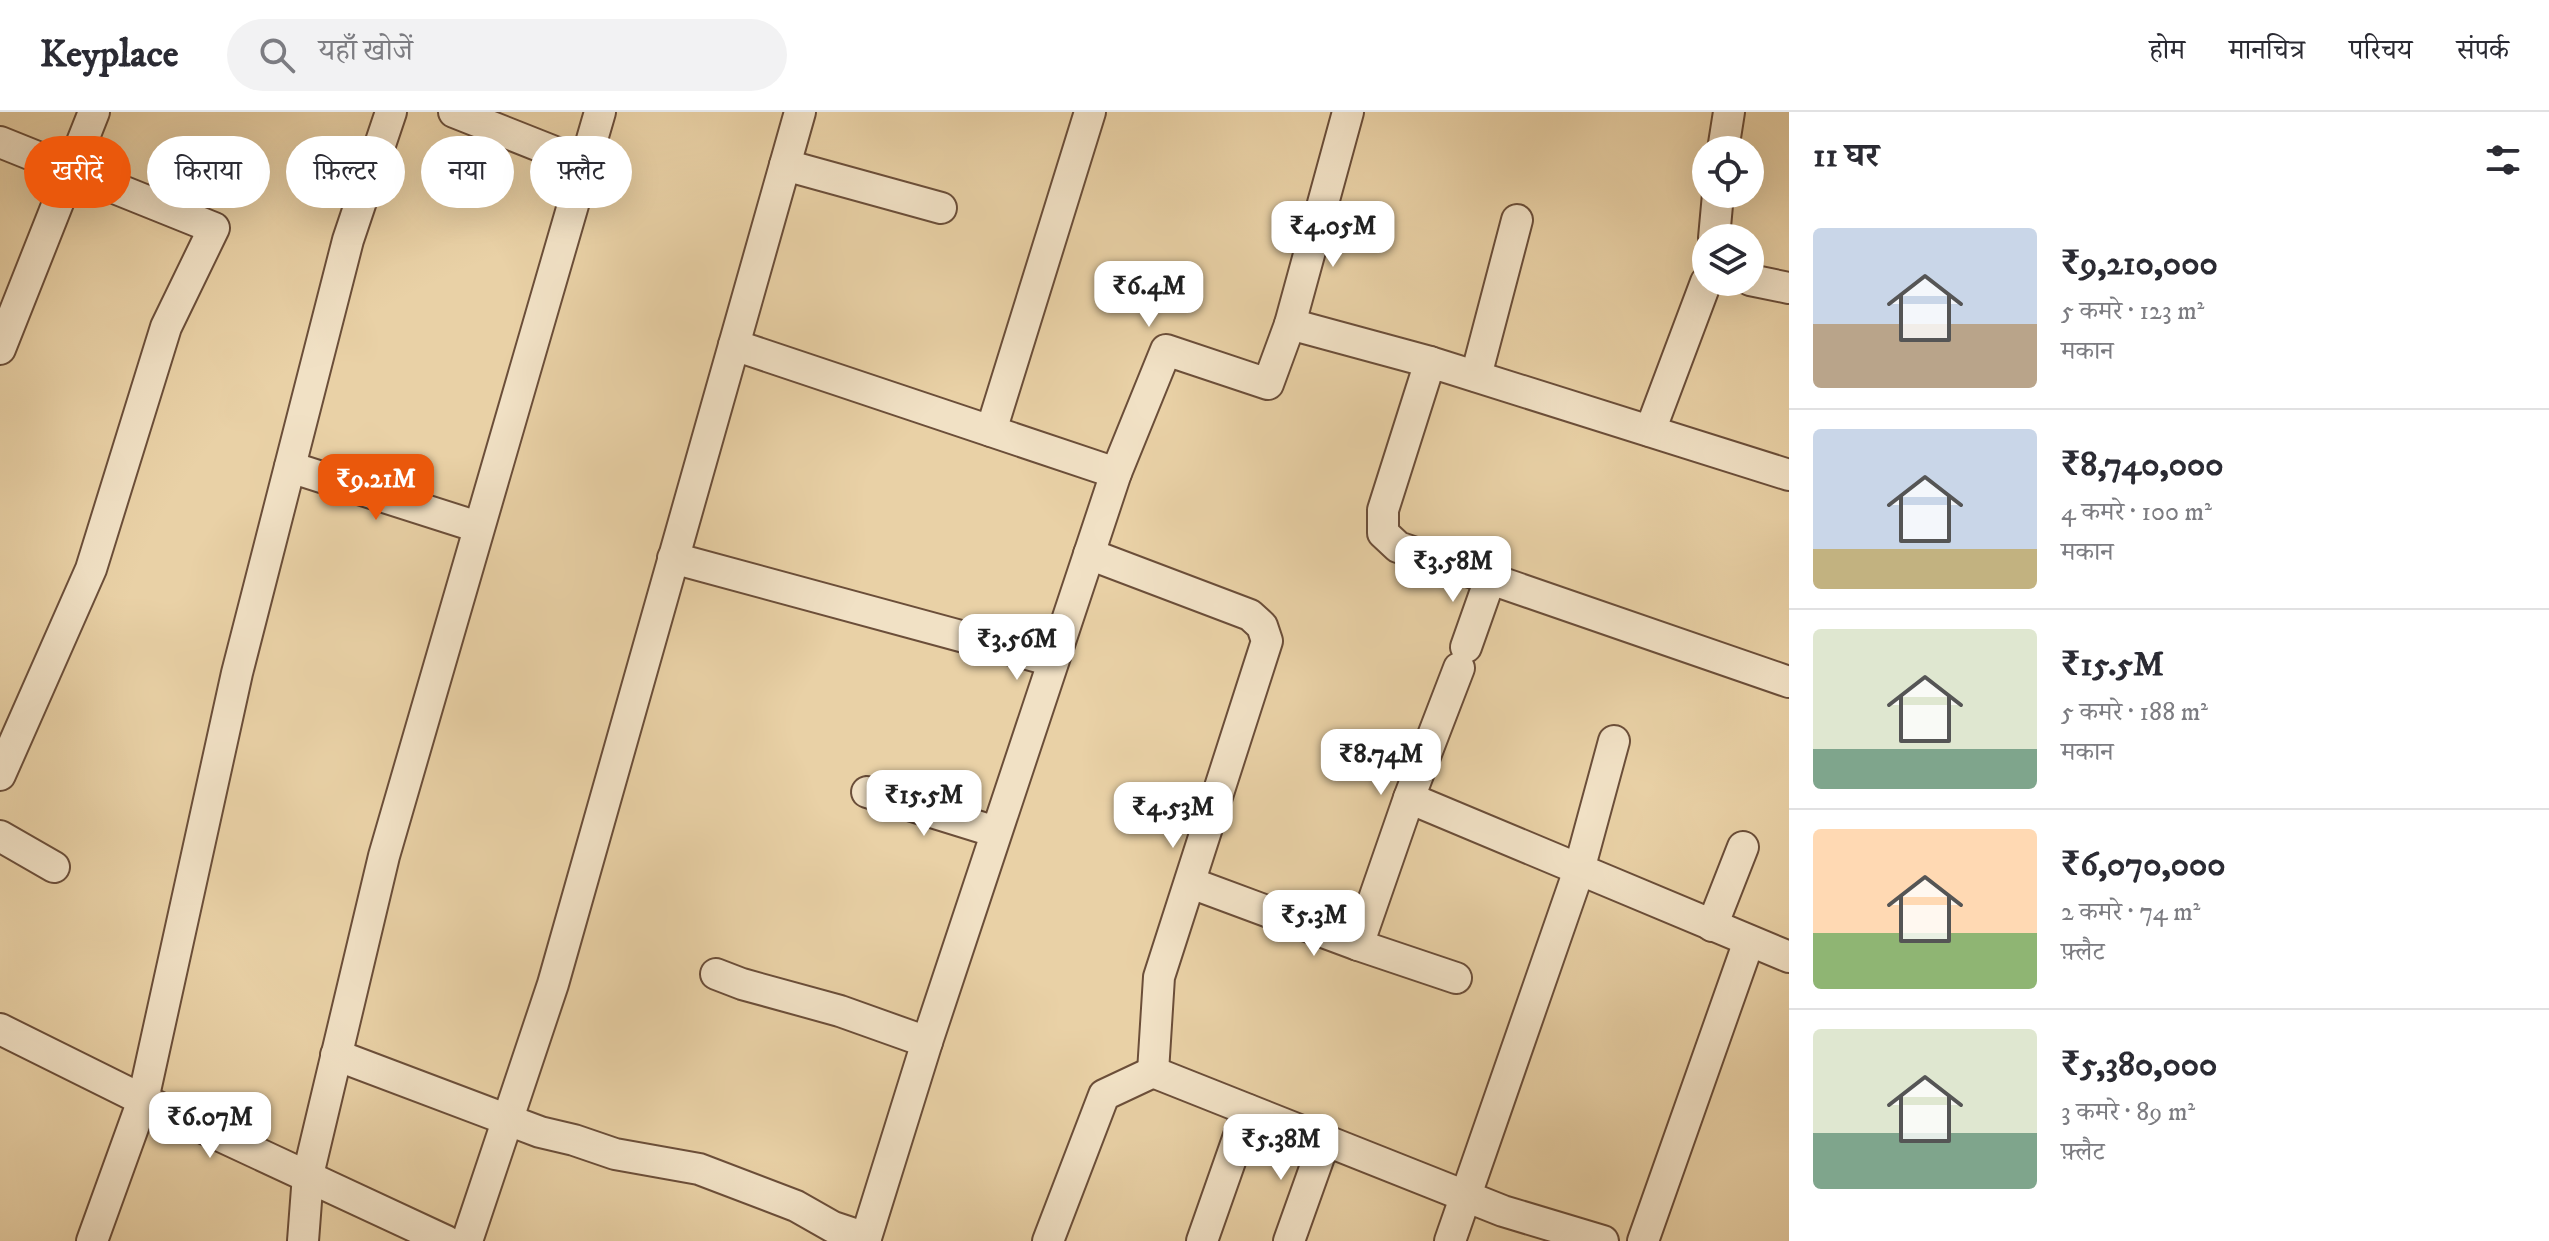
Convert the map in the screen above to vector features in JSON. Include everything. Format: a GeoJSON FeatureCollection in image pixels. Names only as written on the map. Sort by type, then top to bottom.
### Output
{"type":"FeatureCollection","features":[{"type":"Feature","properties":{"kind":"street"},"geometry":{"type":"LineString","coordinates":[[85,136],[94,112]]}},
{"type":"Feature","properties":{"kind":"street"},"geometry":{"type":"LineString","coordinates":[[92,1241],[143,1100],[237,673],[348,240],[391,112]]}},
{"type":"Feature","properties":{"kind":"street"},"geometry":{"type":"LineString","coordinates":[[454,112],[530,142]]}},
{"type":"Feature","properties":{"kind":"street"},"geometry":{"type":"LineString","coordinates":[[593,136],[600,112]]}},
{"type":"Feature","properties":{"kind":"street"},"geometry":{"type":"LineString","coordinates":[[467,1241],[553,984],[800,112]]}},
{"type":"Feature","properties":{"kind":"street"},"geometry":{"type":"LineString","coordinates":[[991,431],[1090,112]]}},
{"type":"Feature","properties":{"kind":"street"},"geometry":{"type":"LineString","coordinates":[[336,1055],[507,1121],[615,1154],[699,1169],[796,1206],[833,1227],[865,1239],[927,1042],[1116,473],[1166,350],[1268,384],[1290,324],[1348,112]]}},
{"type":"Feature","properties":{"kind":"street"},"geometry":{"type":"LineString","coordinates":[[1725,136],[1729,112]]}},
{"type":"Feature","properties":{"kind":"street"},"geometry":{"type":"LineString","coordinates":[[0,142],[24,152]]}},
{"type":"Feature","properties":{"kind":"street"},"geometry":{"type":"LineString","coordinates":[[785,165],[941,208]]}},
{"type":"Feature","properties":{"kind":"street"},"geometry":{"type":"LineString","coordinates":[[0,775],[91,569],[166,327],[214,228],[131,195]]}},
{"type":"Feature","properties":{"kind":"street"},"geometry":{"type":"LineString","coordinates":[[0,349],[57,208]]}},
{"type":"Feature","properties":{"kind":"street"},"geometry":{"type":"LineString","coordinates":[[303,1241],[308,1175],[384,856],[572,208]]}},
{"type":"Feature","properties":{"kind":"street"},"geometry":{"type":"LineString","coordinates":[[1476,376],[1517,220]]}},
{"type":"Feature","properties":{"kind":"street"},"geometry":{"type":"LineString","coordinates":[[1764,283],[1789,288]]}},
{"type":"Feature","properties":{"kind":"street"},"geometry":{"type":"LineString","coordinates":[[1650,431],[1701,296]]}},
{"type":"Feature","properties":{"kind":"street"},"geometry":{"type":"LineString","coordinates":[[1290,324],[1430,362],[1789,475]]}},
{"type":"Feature","properties":{"kind":"street"},"geometry":{"type":"LineString","coordinates":[[734,345],[1116,473]]}},
{"type":"Feature","properties":{"kind":"street"},"geometry":{"type":"LineString","coordinates":[[1430,362],[1383,510],[1383,533],[1398,547],[1789,682]]}},
{"type":"Feature","properties":{"kind":"street"},"geometry":{"type":"LineString","coordinates":[[290,467],[478,527]]}},
{"type":"Feature","properties":{"kind":"street"},"geometry":{"type":"LineString","coordinates":[[1089,554],[1250,615],[1262,626],[1267,641],[1159,977],[1153,1072]]}},
{"type":"Feature","properties":{"kind":"street"},"geometry":{"type":"LineString","coordinates":[[673,558],[1053,661]]}},
{"type":"Feature","properties":{"kind":"street"},"geometry":{"type":"LineString","coordinates":[[1358,945],[1490,579]]}},
{"type":"Feature","properties":{"kind":"street"},"geometry":{"type":"LineString","coordinates":[[1450,1241],[1579,870],[1614,741]]}},
{"type":"Feature","properties":{"kind":"street"},"geometry":{"type":"LineString","coordinates":[[867,792],[996,832]]}},
{"type":"Feature","properties":{"kind":"street"},"geometry":{"type":"LineString","coordinates":[[1409,798],[1789,957]]}},
{"type":"Feature","properties":{"kind":"street"},"geometry":{"type":"LineString","coordinates":[[0,836],[54,867]]}},
{"type":"Feature","properties":{"kind":"street"},"geometry":{"type":"LineString","coordinates":[[1712,926],[1743,847]]}},
{"type":"Feature","properties":{"kind":"street"},"geometry":{"type":"LineString","coordinates":[[1191,883],[1456,978]]}},
{"type":"Feature","properties":{"kind":"street"},"geometry":{"type":"LineString","coordinates":[[1643,1241],[1749,941]]}},
{"type":"Feature","properties":{"kind":"street"},"geometry":{"type":"LineString","coordinates":[[716,974],[840,1011],[927,1042]]}},
{"type":"Feature","properties":{"kind":"street"},"geometry":{"type":"LineString","coordinates":[[0,1029],[143,1100],[446,1241]]}},
{"type":"Feature","properties":{"kind":"street"},"geometry":{"type":"LineString","coordinates":[[1048,1241],[1104,1095],[1153,1072],[1503,1211],[1603,1241]]}},
{"type":"Feature","properties":{"kind":"street"},"geometry":{"type":"LineString","coordinates":[[1202,1241],[1248,1110]]}},
{"type":"Feature","properties":{"kind":"street"},"geometry":{"type":"LineString","coordinates":[[1289,1241],[1325,1140]]}}]}
